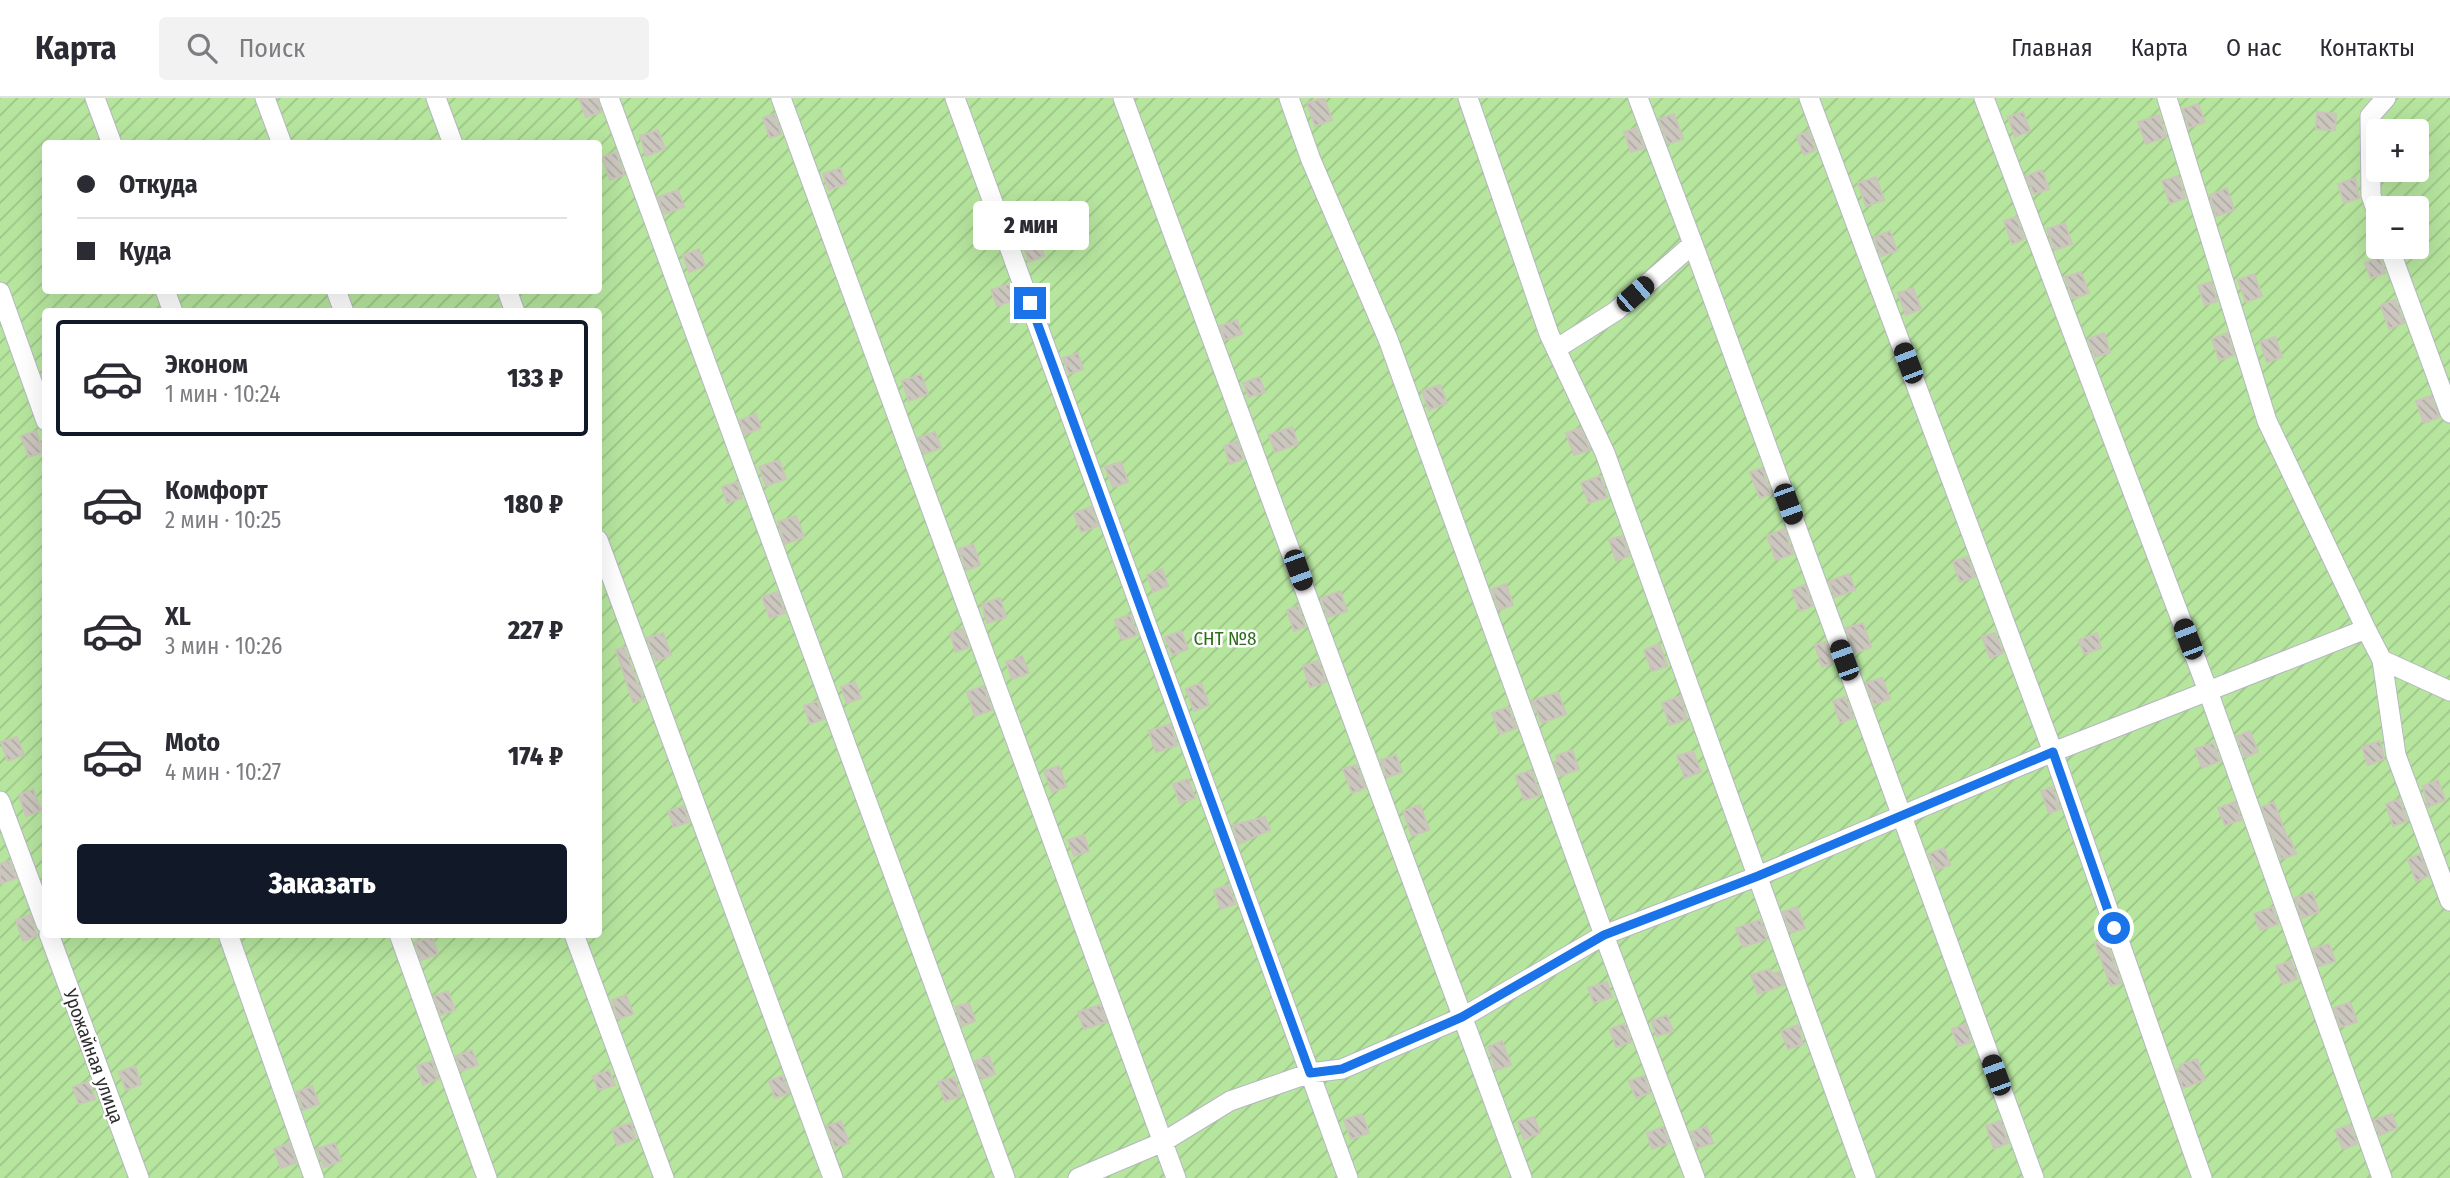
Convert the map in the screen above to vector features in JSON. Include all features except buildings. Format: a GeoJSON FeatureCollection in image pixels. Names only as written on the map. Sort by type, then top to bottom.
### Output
{"type":"FeatureCollection","features":[{"type":"Feature","properties":{"kind":"street"},"geometry":{"type":"LineString","coordinates":[[95,98],[111,140]]}},
{"type":"Feature","properties":{"kind":"street"},"geometry":{"type":"LineString","coordinates":[[265,98],[281,140]]}},
{"type":"Feature","properties":{"kind":"street"},"geometry":{"type":"LineString","coordinates":[[436,98],[452,140]]}},
{"type":"Feature","properties":{"kind":"street"},"geometry":{"type":"LineString","coordinates":[[609,98],[1005,1178]]}},
{"type":"Feature","properties":{"kind":"street"},"geometry":{"type":"LineString","coordinates":[[781,98],[1176,1178]]}},
{"type":"Feature","properties":{"kind":"street"},"geometry":{"type":"LineString","coordinates":[[955,98],[1348,1178]]}},
{"type":"Feature","properties":{"kind":"street"},"geometry":{"type":"LineString","coordinates":[[1123,98],[1522,1178]]}},
{"type":"Feature","properties":{"kind":"street"},"geometry":{"type":"LineString","coordinates":[[1289,98],[1311,160],[1388,339],[1695,1178]]}},
{"type":"Feature","properties":{"kind":"street"},"geometry":{"type":"LineString","coordinates":[[1468,98],[1549,334],[1605,453],[1866,1178]]}},
{"type":"Feature","properties":{"kind":"street"},"geometry":{"type":"LineString","coordinates":[[1638,98],[2034,1178]]}},
{"type":"Feature","properties":{"kind":"street"},"geometry":{"type":"LineString","coordinates":[[1810,98],[2053,752],[2202,1178]]}},
{"type":"Feature","properties":{"kind":"street"},"geometry":{"type":"LineString","coordinates":[[1984,98],[2208,691],[2382,1178]]}},
{"type":"Feature","properties":{"kind":"street"},"geometry":{"type":"LineString","coordinates":[[2167,98],[2267,421],[2382,660],[2396,755],[2450,901]]}},
{"type":"Feature","properties":{"kind":"street"},"geometry":{"type":"LineString","coordinates":[[2371,196],[2370,116],[2386,98]]}},
{"type":"Feature","properties":{"kind":"street"},"geometry":{"type":"LineString","coordinates":[[1556,349],[1616,311],[1693,244]]}},
{"type":"Feature","properties":{"kind":"street"},"geometry":{"type":"LineString","coordinates":[[2393,259],[2450,413]]}},
{"type":"Feature","properties":{"kind":"street"},"geometry":{"type":"LineString","coordinates":[[0,292],[42,410]]}},
{"type":"Feature","properties":{"kind":"street"},"geometry":{"type":"LineString","coordinates":[[602,551],[833,1178]]}},
{"type":"Feature","properties":{"kind":"street"},"geometry":{"type":"LineString","coordinates":[[1078,1178],[1163,1142],[1230,1101],[1310,1073],[1342,1069],[1462,1017],[1604,935],[1758,876],[2053,752],[2366,629]]}},
{"type":"Feature","properties":{"kind":"street"},"geometry":{"type":"LineString","coordinates":[[2382,660],[2450,691]]}},
{"type":"Feature","properties":{"kind":"street"},"geometry":{"type":"LineString","coordinates":[[0,801],[42,913]]}},
{"type":"Feature","properties":{"kind":"street","name":"Урожайная улица"},"geometry":{"type":"LineString","coordinates":[[50,938],[139,1178]]}},
{"type":"Feature","properties":{"kind":"street"},"geometry":{"type":"LineString","coordinates":[[229,938],[314,1178]]}},
{"type":"Feature","properties":{"kind":"street"},"geometry":{"type":"LineString","coordinates":[[400,938],[487,1178]]}},
{"type":"Feature","properties":{"kind":"street"},"geometry":{"type":"LineString","coordinates":[[575,938],[664,1178]]}},
{"type":"Feature","properties":{"kind":"green space","name":"СНТ №8"},"geometry":{"type":"Polygon","coordinates":[[[0,98],[2450,98],[2450,1178],[0,1178],[0,98]]]}},
{"type":"Feature","properties":{"kind":"route"},"geometry":{"type":"LineString","coordinates":[[1030,303],[1310,1073],[1342,1069],[1462,1017],[1604,935],[1758,876],[2053,752],[2114,928]]}}]}
